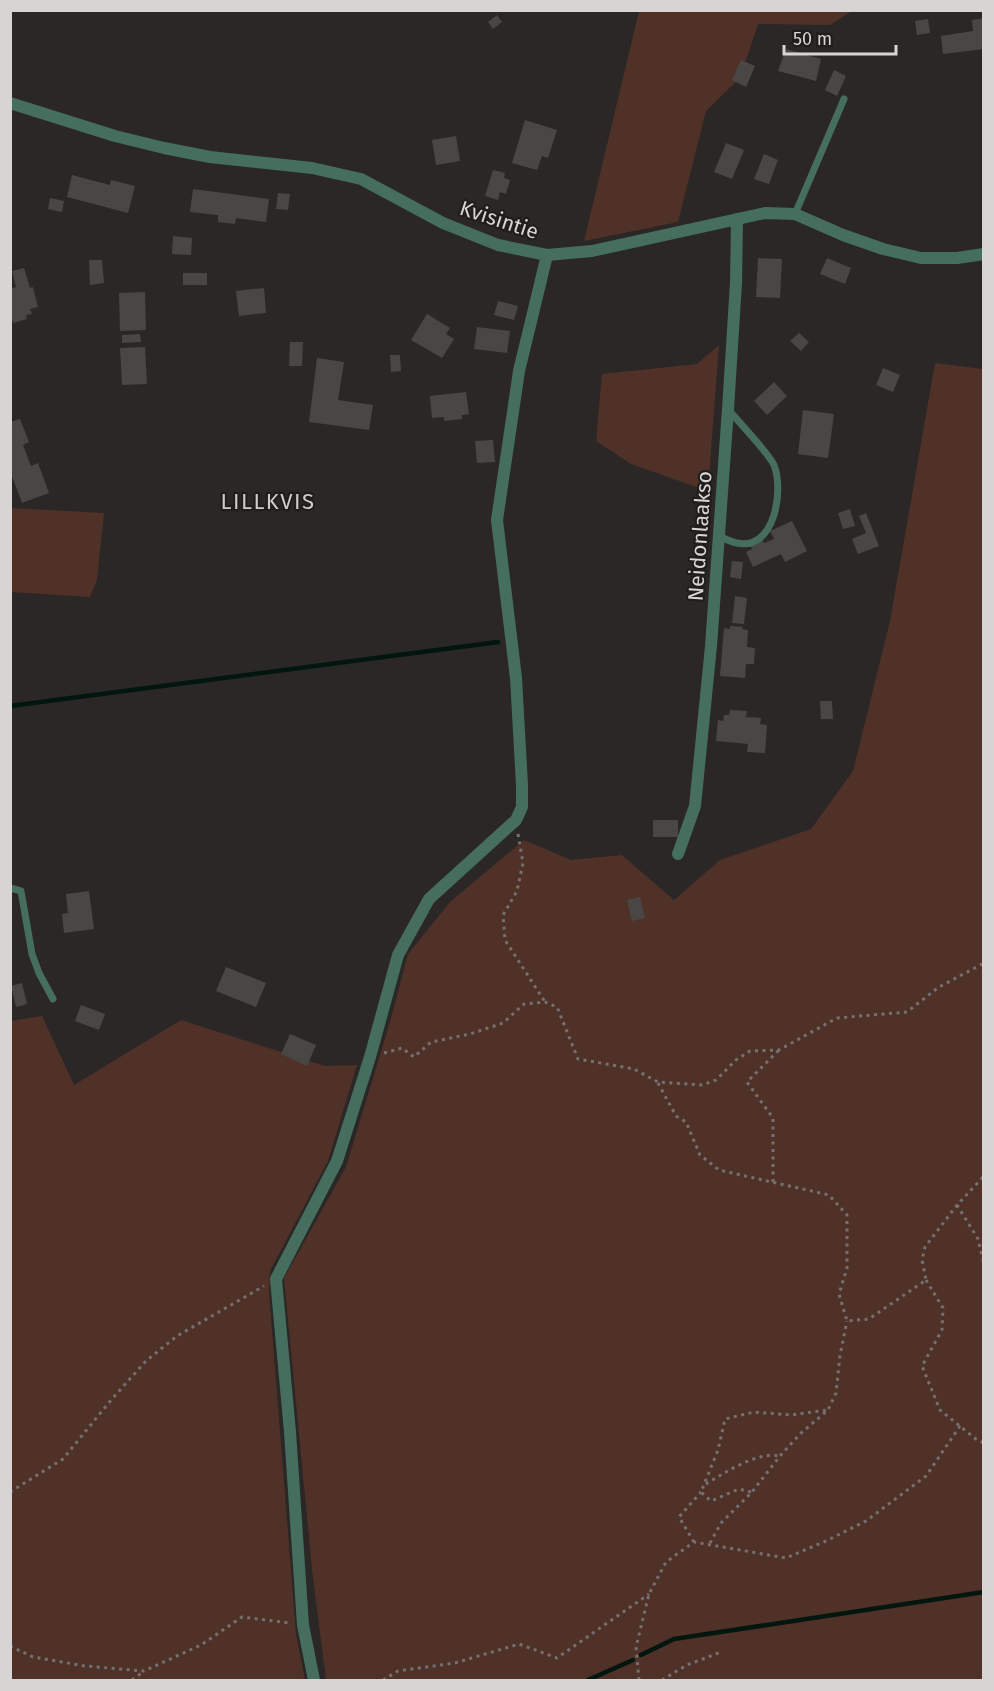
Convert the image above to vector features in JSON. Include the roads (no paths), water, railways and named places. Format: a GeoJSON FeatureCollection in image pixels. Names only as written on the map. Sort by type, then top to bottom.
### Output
{"type":"FeatureCollection","features":[{"type":"Feature","properties":{"kind":"street","name":"Kvisintie"},"geometry":{"type":"LineString","coordinates":[[10,104],[115,136],[164,148],[210,157],[312,168],[361,178],[443,223],[498,245],[547,255],[592,251],[765,213],[795,214],[883,249],[921,258],[957,258],[984,254]]}},
{"type":"Feature","properties":{"kind":"street","name":"Neidonlaakso"},"geometry":{"type":"LineString","coordinates":[[678,854],[695,806],[728,409],[736,283],[736,219]]}},
{"type":"Feature","properties":{"kind":"street"},"geometry":{"type":"LineString","coordinates":[[314,1680],[303,1624],[290,1432],[276,1279],[337,1161],[370,1058],[398,956],[429,899],[516,820],[522,807],[516,678],[497,520],[519,371],[547,255]]}},
{"type":"Feature","properties":{"kind":"lane"},"geometry":{"type":"LineString","coordinates":[[795,214],[844,99]]}},
{"type":"Feature","properties":{"kind":"lane"},"geometry":{"type":"LineString","coordinates":[[719,536],[738,544],[748,543],[761,537],[770,527],[778,492],[777,475],[773,462],[728,409]]}},
{"type":"Feature","properties":{"kind":"lane"},"geometry":{"type":"LineString","coordinates":[[10,888],[21,891],[32,954],[53,999]]}},
{"type":"Feature","properties":{"kind":"waterway"},"geometry":{"type":"LineString","coordinates":[[10,706],[498,642]]}},
{"type":"Feature","properties":{"kind":"waterway"},"geometry":{"type":"LineString","coordinates":[[641,1655],[674,1639],[984,1592]]}},
{"type":"Feature","properties":{"kind":"waterway"},"geometry":{"type":"LineString","coordinates":[[588,1680],[633,1660]]}},
{"type":"Feature","properties":{"kind":"district","name":"LILLKVIS"},"geometry":{"type":"Point","coordinates":[268,501]}}]}
